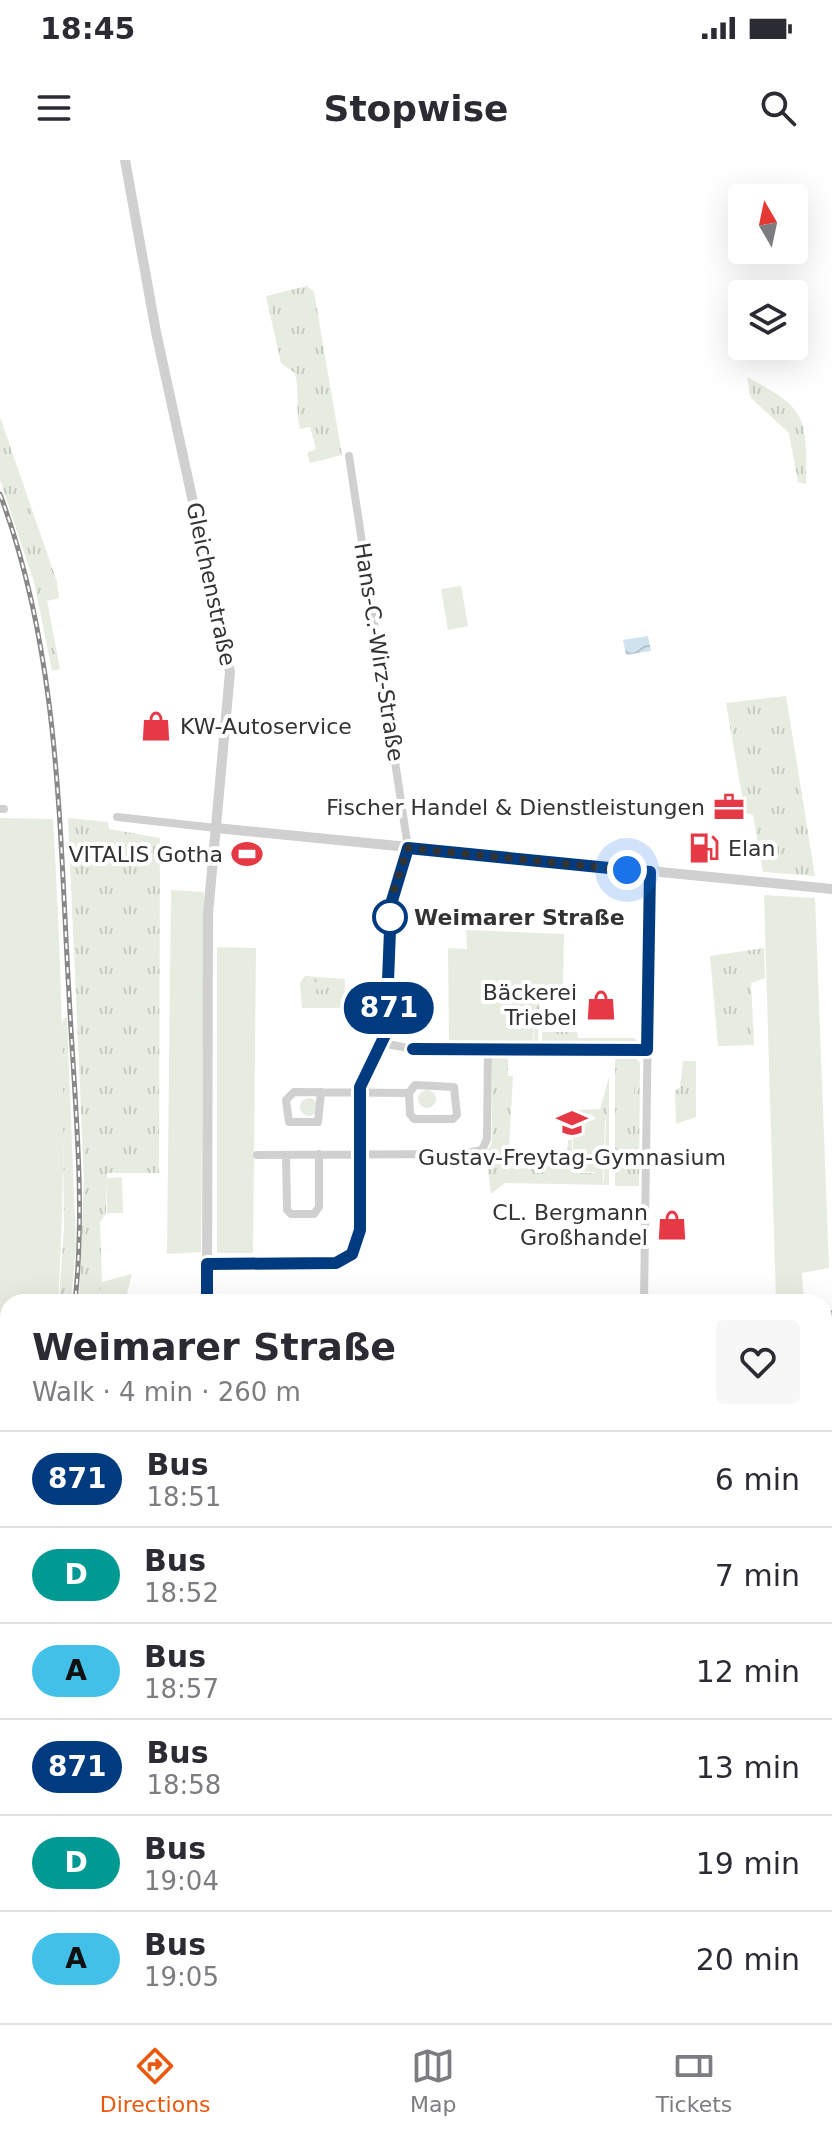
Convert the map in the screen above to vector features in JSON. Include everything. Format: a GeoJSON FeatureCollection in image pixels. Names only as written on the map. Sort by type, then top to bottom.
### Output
{"type":"FeatureCollection","features":[{"type":"Feature","properties":{"kind":"street","name":"Gleichenstraße"},"geometry":{"type":"LineString","coordinates":[[125,160],[156,332],[229,660],[230,692],[207,944],[207,1294]]}},
{"type":"Feature","properties":{"kind":"street","name":"Hans-C.-Wirz-Straße"},"geometry":{"type":"LineString","coordinates":[[349,456],[408,848]]}},
{"type":"Feature","properties":{"kind":"street"},"geometry":{"type":"LineString","coordinates":[[117,817],[832,889]]}},
{"type":"Feature","properties":{"kind":"street"},"geometry":{"type":"LineString","coordinates":[[207,1264],[330,1263],[346,1260],[355,1250],[360,1230],[360,1093],[366,1071],[382,1043],[389,1009],[391,904],[408,848]]}},
{"type":"Feature","properties":{"kind":"street"},"geometry":{"type":"LineString","coordinates":[[644,1294],[650,872]]}},
{"type":"Feature","properties":{"kind":"street"},"geometry":{"type":"LineString","coordinates":[[382,1043],[413,1049],[647,1050]]}},
{"type":"Feature","properties":{"kind":"street"},"geometry":{"type":"LineString","coordinates":[[257,1155],[462,1154],[482,1150],[487,1139],[488,1049]]}},
{"type":"Feature","properties":{"kind":"street"},"geometry":{"type":"LineString","coordinates":[[450,1084],[457,1090],[457,1115],[453,1119],[414,1119],[410,1114],[409,1093],[415,1085],[450,1084]]}},
{"type":"Feature","properties":{"kind":"street"},"geometry":{"type":"LineString","coordinates":[[321,1092],[318,1122],[289,1122],[287,1096],[294,1092],[321,1092],[360,1093],[409,1093]]}},
{"type":"Feature","properties":{"kind":"street"},"geometry":{"type":"LineString","coordinates":[[286,1155],[287,1210],[291,1214],[314,1214],[319,1207],[319,1154]]}},
{"type":"Feature","properties":{"kind":"green space"},"geometry":{"type":"Polygon","coordinates":[[[307,286],[314,292],[342,455],[310,463],[307,453],[316,449],[310,427],[300,429],[295,373],[281,363],[266,296],[307,286]]]}},
{"type":"Feature","properties":{"kind":"green space"},"geometry":{"type":"Polygon","coordinates":[[[747,377],[782,398],[799,417],[806,443],[806,484],[798,482],[789,433],[751,398],[747,377]]]}},
{"type":"Feature","properties":{"kind":"green space"},"geometry":{"type":"Polygon","coordinates":[[[0,417],[57,582],[59,598],[47,601],[60,669],[52,671],[34,582],[0,480],[0,417]]]}},
{"type":"Feature","properties":{"kind":"green space"},"geometry":{"type":"Polygon","coordinates":[[[461,586],[468,626],[448,630],[441,589],[461,586]]]}},
{"type":"Feature","properties":{"kind":"green space"},"geometry":{"type":"Polygon","coordinates":[[[786,696],[815,876],[763,872],[753,815],[745,813],[726,703],[786,696]]]}},
{"type":"Feature","properties":{"kind":"green space"},"geometry":{"type":"Polygon","coordinates":[[[0,818],[53,819],[63,1060],[58,1294],[0,1294],[0,818]]]}},
{"type":"Feature","properties":{"kind":"green space"},"geometry":{"type":"Polygon","coordinates":[[[68,818],[108,822],[109,829],[160,838],[159,1173],[107,1173],[106,1213],[100,1222],[100,1294],[79,1294],[84,1178],[68,818]]]}},
{"type":"Feature","properties":{"kind":"green space"},"geometry":{"type":"Polygon","coordinates":[[[171,890],[204,892],[201,1252],[167,1254],[171,890]]]}},
{"type":"Feature","properties":{"kind":"green space"},"geometry":{"type":"Polygon","coordinates":[[[764,895],[815,898],[829,1268],[802,1273],[803,1294],[776,1294],[764,895]]]}},
{"type":"Feature","properties":{"kind":"green space"},"geometry":{"type":"Polygon","coordinates":[[[466,930],[564,934],[563,988],[536,987],[533,1044],[449,1043],[448,948],[467,949],[466,930]]]}},
{"type":"Feature","properties":{"kind":"green space"},"geometry":{"type":"Polygon","coordinates":[[[217,947],[256,948],[253,1253],[217,1253],[217,947]]]}},
{"type":"Feature","properties":{"kind":"green space"},"geometry":{"type":"Polygon","coordinates":[[[764,948],[765,978],[751,983],[754,1045],[718,1046],[710,956],[764,948]]]}},
{"type":"Feature","properties":{"kind":"green space"},"geometry":{"type":"Polygon","coordinates":[[[305,976],[345,979],[344,1008],[302,1008],[300,983],[305,976]]]}},
{"type":"Feature","properties":{"kind":"green space"},"geometry":{"type":"Polygon","coordinates":[[[320,979],[327,984],[326,990],[303,989],[305,980],[320,979]]]}},
{"type":"Feature","properties":{"kind":"green space"},"geometry":{"type":"Polygon","coordinates":[[[536,987],[567,988],[567,993],[540,996],[538,1044],[534,1044],[536,987]]]}},
{"type":"Feature","properties":{"kind":"green space"},"geometry":{"type":"Polygon","coordinates":[[[67,1018],[76,1246],[72,1294],[60,1294],[64,1227],[63,1019],[67,1018]]]}},
{"type":"Feature","properties":{"kind":"green space"},"geometry":{"type":"Polygon","coordinates":[[[542,1032],[577,1032],[578,1038],[633,1038],[641,1043],[637,1047],[542,1045],[542,1032]]]}},
{"type":"Feature","properties":{"kind":"green space"},"geometry":{"type":"Polygon","coordinates":[[[495,1052],[495,1058],[508,1058],[508,1076],[513,1076],[508,1165],[512,1167],[528,1168],[550,1163],[550,1156],[556,1159],[559,1153],[567,1153],[568,1140],[572,1140],[572,1173],[595,1173],[595,1181],[604,1181],[606,1120],[594,1120],[592,1114],[585,1115],[584,1120],[569,1118],[579,1110],[600,1109],[609,1077],[609,1185],[505,1183],[491,1194],[486,1154],[492,1143],[492,1055],[495,1052]]]}},
{"type":"Feature","properties":{"kind":"green space"},"geometry":{"type":"Polygon","coordinates":[[[633,1055],[640,1063],[639,1186],[615,1186],[615,1056],[633,1055]]]}},
{"type":"Feature","properties":{"kind":"green space"},"geometry":{"type":"Polygon","coordinates":[[[683,1061],[696,1061],[696,1117],[676,1124],[675,1091],[680,1087],[683,1061]]]}},
{"type":"Feature","properties":{"kind":"green space"},"geometry":{"type":"Polygon","coordinates":[[[620,1071],[635,1071],[634,1103],[620,1103],[620,1071]]]}},
{"type":"Feature","properties":{"kind":"green space"},"geometry":{"type":"Polygon","coordinates":[[[423,1090],[431,1090],[436,1099],[434,1106],[423,1108],[418,1103],[418,1095],[423,1090]]]}},
{"type":"Feature","properties":{"kind":"green space"},"geometry":{"type":"Polygon","coordinates":[[[309,1098],[318,1107],[309,1116],[300,1107],[309,1098]]]}},
{"type":"Feature","properties":{"kind":"green space"},"geometry":{"type":"Polygon","coordinates":[[[585,1115],[592,1115],[593,1120],[605,1120],[603,1181],[595,1181],[595,1172],[573,1171],[573,1120],[584,1120],[585,1115]]]}},
{"type":"Feature","properties":{"kind":"green space"},"geometry":{"type":"Polygon","coordinates":[[[122,1177],[123,1213],[107,1213],[107,1178],[122,1177]]]}},
{"type":"Feature","properties":{"kind":"green space"},"geometry":{"type":"Polygon","coordinates":[[[132,1274],[127,1294],[100,1294],[102,1282],[132,1274]]]}},
{"type":"Feature","properties":{"kind":"water"},"geometry":{"type":"Polygon","coordinates":[[[648,636],[651,651],[626,655],[623,640],[648,636]]]}},
{"type":"Feature","properties":{"kind":"railway"},"geometry":{"type":"LineString","coordinates":[[0,494],[20,555],[35,616],[46,678],[59,804],[78,1148],[76,1294]]}},
{"type":"Feature","properties":{"kind":"bus line","name":"871"},"geometry":{"type":"LineString","coordinates":[[207,1294],[207,1264],[336,1263],[346,1260],[355,1250],[361,1220],[360,1087],[386,1033],[390,996],[391,904],[408,848],[650,872],[647,1050],[413,1049]]}},
{"type":"Feature","properties":{"kind":"place","name":"KW-Autoservice"},"geometry":{"type":"Point","coordinates":[156,726]}},
{"type":"Feature","properties":{"kind":"place","name":"Fischer Handel & Dienstleistungen"},"geometry":{"type":"Point","coordinates":[729,807]}},
{"type":"Feature","properties":{"kind":"place","name":"Elan"},"geometry":{"type":"Point","coordinates":[704,848]}},
{"type":"Feature","properties":{"kind":"place","name":"VITALIS Gotha"},"geometry":{"type":"Point","coordinates":[247,854]}},
{"type":"Feature","properties":{"kind":"place","name":"Weimarer Straße"},"geometry":{"type":"Point","coordinates":[390,917]}},
{"type":"Feature","properties":{"kind":"place","name":"Bäckerei Triebel"},"geometry":{"type":"Point","coordinates":[601,1005]}},
{"type":"Feature","properties":{"kind":"place","name":"Gustav-Freytag-Gymnasium"},"geometry":{"type":"Point","coordinates":[572,1123]}},
{"type":"Feature","properties":{"kind":"place","name":"CL. Bergmann Großhandel"},"geometry":{"type":"Point","coordinates":[672,1225]}},
{"type":"Feature","properties":{"kind":"route"},"geometry":{"type":"LineString","coordinates":[[390,917],[392,896],[408,848],[627,870]]}}]}
